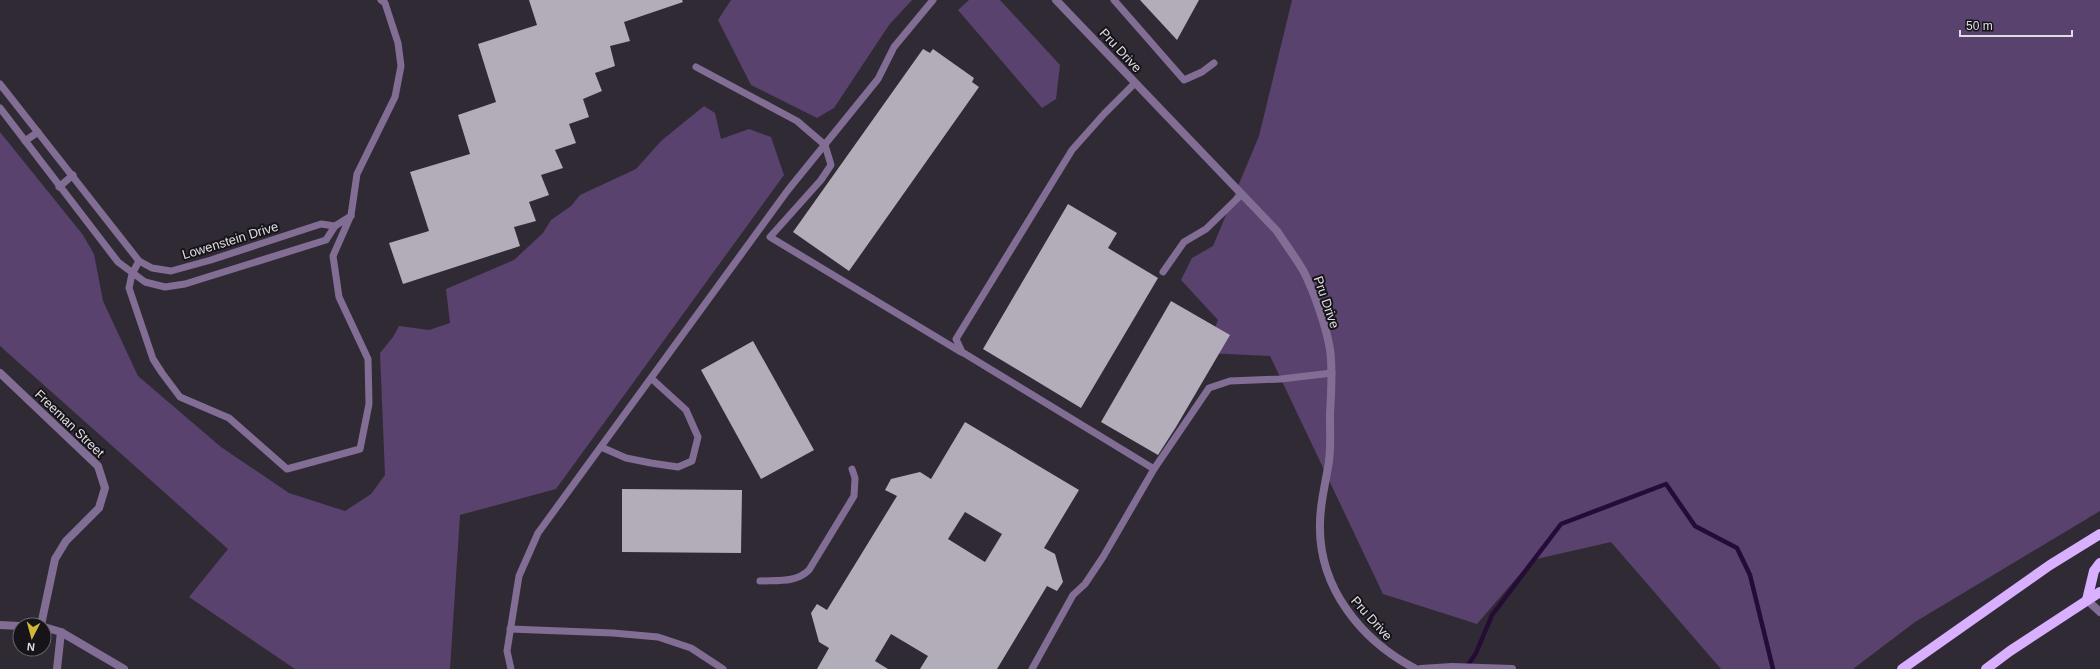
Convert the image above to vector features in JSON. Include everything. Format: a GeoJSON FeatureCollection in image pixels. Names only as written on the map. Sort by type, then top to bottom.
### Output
{"type":"FeatureCollection","features":[{"type":"Feature","properties":{"kind":"main road"},"geometry":{"type":"LineString","coordinates":[[1902,669],[2050,565],[2100,534]]}},
{"type":"Feature","properties":{"kind":"main road"},"geometry":{"type":"LineString","coordinates":[[2087,600],[2094,571],[2100,564]]}},
{"type":"Feature","properties":{"kind":"main road"},"geometry":{"type":"LineString","coordinates":[[1986,669],[2100,592]]}},
{"type":"Feature","properties":{"kind":"street","name":"Pru Drive"},"geometry":{"type":"LineString","coordinates":[[1056,0],[1277,231],[1304,272],[1318,309],[1330,348],[1332,373],[1329,460],[1320,525],[1320,540],[1327,570],[1339,598],[1357,623],[1389,654],[1416,669]]}},
{"type":"Feature","properties":{"kind":"street","name":"Freeman Street"},"geometry":{"type":"LineString","coordinates":[[0,372],[98,466],[105,488],[99,508],[66,541],[55,559],[44,617]]}},
{"type":"Feature","properties":{"kind":"street"},"geometry":{"type":"LineString","coordinates":[[2087,600],[2100,612]]}},
{"type":"Feature","properties":{"kind":"street"},"geometry":{"type":"LineString","coordinates":[[0,625],[12,626]]}},
{"type":"Feature","properties":{"kind":"street"},"geometry":{"type":"LineString","coordinates":[[52,629],[61,632],[124,669]]}},
{"type":"Feature","properties":{"kind":"street"},"geometry":{"type":"LineString","coordinates":[[57,669],[61,632]]}},
{"type":"Feature","properties":{"kind":"street"},"geometry":{"type":"LineString","coordinates":[[1421,669],[1452,667],[1512,669]]}},
{"type":"Feature","properties":{"kind":"lane"},"geometry":{"type":"LineString","coordinates":[[0,84],[73,175],[138,261],[132,274],[129,288],[152,359],[180,397],[229,418],[287,470],[360,449],[369,404],[368,359],[339,297],[333,256],[351,215],[357,174],[395,97],[401,66],[398,43],[384,3],[381,0]]}},
{"type":"Feature","properties":{"kind":"lane"},"geometry":{"type":"LineString","coordinates":[[511,669],[507,650],[519,576],[538,532],[788,190],[878,79],[894,47],[933,0]]}},
{"type":"Feature","properties":{"kind":"lane"},"geometry":{"type":"LineString","coordinates":[[1114,0],[1184,80],[1202,72],[1214,63]]}},
{"type":"Feature","properties":{"kind":"lane"},"geometry":{"type":"LineString","coordinates":[[696,67],[797,121],[825,144],[831,165],[821,180],[770,237],[1154,469]]}},
{"type":"Feature","properties":{"kind":"lane"},"geometry":{"type":"LineString","coordinates":[[962,352],[956,339],[1072,150],[1104,114],[1135,83]]}},
{"type":"Feature","properties":{"kind":"lane"},"geometry":{"type":"LineString","coordinates":[[0,108],[59,187],[118,262],[144,282],[165,287],[185,284],[326,240],[334,226],[351,215]]}},
{"type":"Feature","properties":{"kind":"lane"},"geometry":{"type":"LineString","coordinates":[[25,141],[38,132]]}},
{"type":"Feature","properties":{"kind":"lane"},"geometry":{"type":"LineString","coordinates":[[59,187],[73,175]]}},
{"type":"Feature","properties":{"kind":"lane"},"geometry":{"type":"LineString","coordinates":[[1163,272],[1184,242],[1206,229],[1241,195]]}},
{"type":"Feature","properties":{"kind":"lane","name":"Lowenstein Drive"},"geometry":{"type":"LineString","coordinates":[[138,261],[152,268],[171,271],[211,260],[321,224],[334,226]]}},
{"type":"Feature","properties":{"kind":"lane"},"geometry":{"type":"LineString","coordinates":[[1032,669],[1073,595],[1085,584],[1103,557],[1154,469],[1209,388],[1230,381],[1281,379],[1332,373]]}},
{"type":"Feature","properties":{"kind":"lane"},"geometry":{"type":"LineString","coordinates":[[601,447],[626,458],[651,463],[678,467],[692,461],[698,437],[686,410],[652,378]]}},
{"type":"Feature","properties":{"kind":"lane"},"geometry":{"type":"LineString","coordinates":[[760,581],[794,580],[803,576],[809,570],[854,496],[855,478],[852,469]]}},
{"type":"Feature","properties":{"kind":"lane"},"geometry":{"type":"LineString","coordinates":[[510,628],[614,633],[658,637],[691,648],[723,669]]}},
{"type":"Feature","properties":{"kind":"shaded area"},"geometry":{"type":"Polygon","coordinates":[[[731,0],[912,0],[889,25],[834,108],[817,118],[751,85],[718,20],[731,0]]]}},
{"type":"Feature","properties":{"kind":"shaded area"},"geometry":{"type":"Polygon","coordinates":[[[969,0],[1000,0],[1060,65],[1056,99],[1042,108],[958,10],[969,0]]]}},
{"type":"Feature","properties":{"kind":"shaded area"},"geometry":{"type":"Polygon","coordinates":[[[1292,0],[2100,0],[2100,511],[1915,622],[1853,669],[1721,669],[1611,542],[1532,560],[1477,624],[1383,594],[1270,356],[1205,353],[1218,320],[1181,280],[1192,258],[1213,246],[1259,136],[1292,0]]]}},
{"type":"Feature","properties":{"kind":"shaded area"},"geometry":{"type":"Polygon","coordinates":[[[704,106],[715,113],[721,139],[749,129],[771,137],[784,175],[556,489],[460,515],[450,669],[295,669],[189,597],[228,549],[0,346],[0,132],[83,235],[94,254],[103,301],[138,376],[221,447],[289,493],[345,511],[371,494],[385,475],[380,353],[393,337],[399,326],[429,330],[450,323],[446,289],[514,260],[543,233],[551,220],[571,206],[580,195],[636,169],[661,141],[704,106]]]}},
{"type":"Feature","properties":{"kind":"building"},"geometry":{"type":"Polygon","coordinates":[[[529,0],[682,0],[683,2],[624,22],[630,41],[610,46],[615,66],[595,73],[602,91],[583,99],[589,117],[569,124],[576,143],[555,150],[563,168],[541,175],[549,195],[529,202],[536,221],[514,227],[520,246],[403,284],[389,243],[429,231],[410,172],[470,154],[458,115],[496,102],[478,44],[537,25],[529,0]]]}},
{"type":"Feature","properties":{"kind":"building"},"geometry":{"type":"Polygon","coordinates":[[[1140,0],[1199,0],[1177,40],[1140,0]]]}},
{"type":"Feature","properties":{"kind":"building"},"geometry":{"type":"Polygon","coordinates":[[[923,49],[930,53],[933,49],[974,78],[972,82],[979,87],[849,271],[793,232],[923,49]]]}},
{"type":"Feature","properties":{"kind":"building"},"geometry":{"type":"Polygon","coordinates":[[[1068,204],[1117,233],[1108,248],[1158,278],[1081,408],[983,349],[1068,204]]]}},
{"type":"Feature","properties":{"kind":"building"},"geometry":{"type":"Polygon","coordinates":[[[1171,301],[1230,335],[1158,455],[1101,422],[1171,301]]]}},
{"type":"Feature","properties":{"kind":"building"},"geometry":{"type":"Polygon","coordinates":[[[753,341],[814,450],[761,479],[701,370],[753,341]]]}},
{"type":"Feature","properties":{"kind":"building"},"geometry":{"type":"Polygon","coordinates":[[[965,422],[1079,490],[1044,548],[1055,554],[1063,582],[1057,591],[1047,586],[997,669],[920,669],[928,656],[891,634],[875,661],[888,669],[817,669],[829,648],[819,642],[811,613],[817,604],[827,610],[897,496],[885,490],[891,479],[920,472],[931,479],[965,422]],[[965,512],[948,539],[985,562],[1002,534],[965,512]]]}},
{"type":"Feature","properties":{"kind":"building"},"geometry":{"type":"Polygon","coordinates":[[[622,489],[742,490],[741,553],[622,552],[622,489]]]}},
{"type":"Feature","properties":{"kind":"waterway"},"geometry":{"type":"LineString","coordinates":[[1466,668],[1476,653],[1492,615],[1561,524],[1666,484],[1695,526],[1737,548],[1750,575],[1773,669]]}}]}
